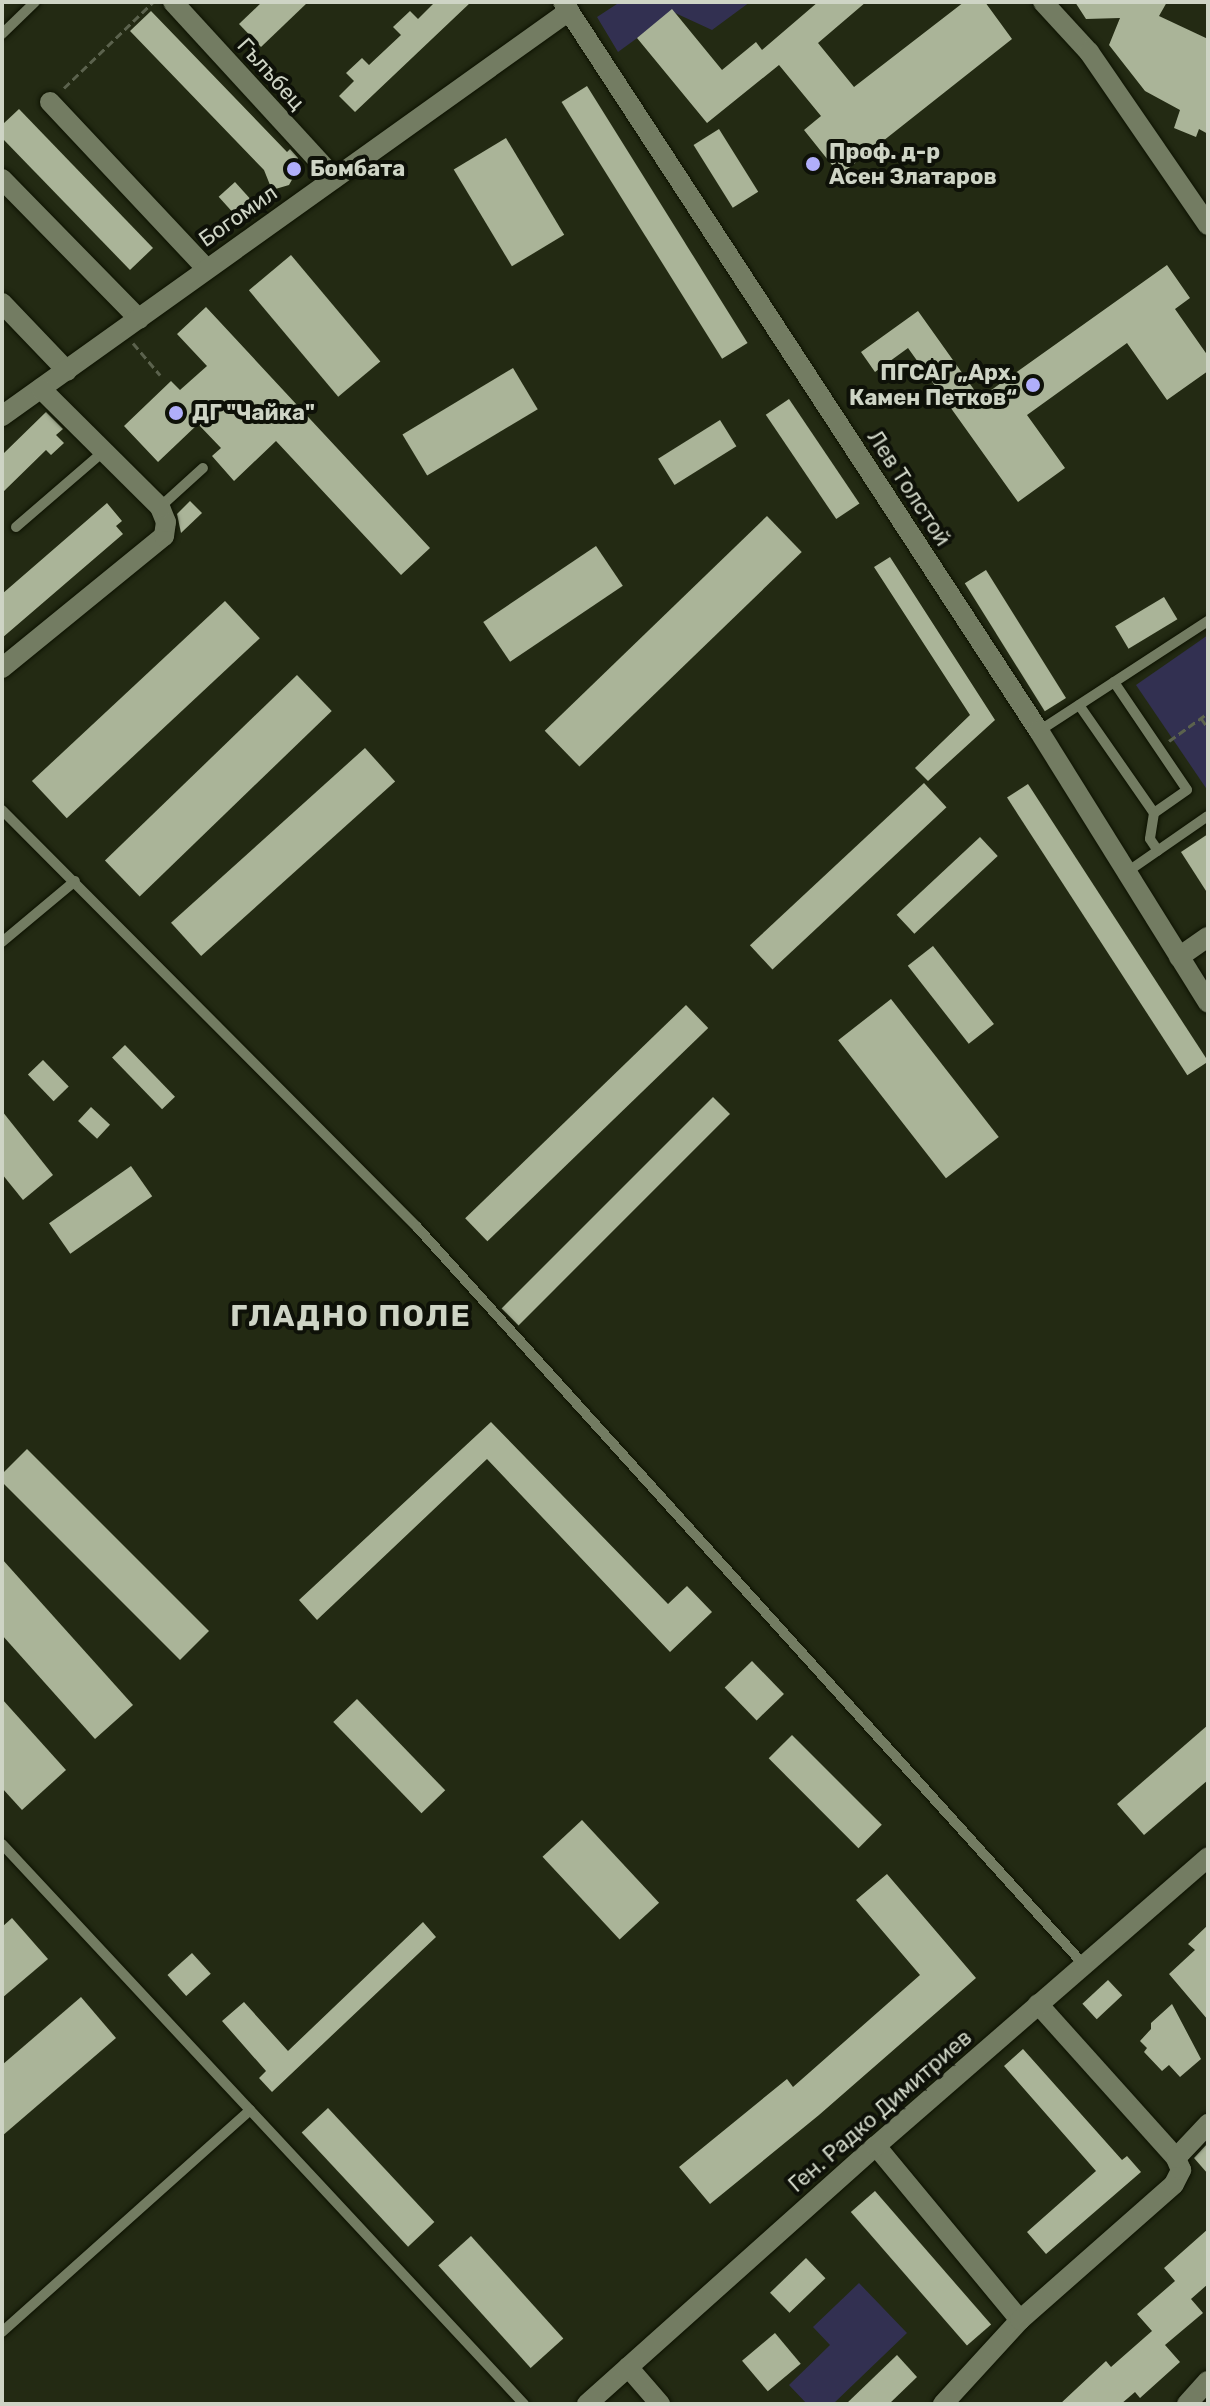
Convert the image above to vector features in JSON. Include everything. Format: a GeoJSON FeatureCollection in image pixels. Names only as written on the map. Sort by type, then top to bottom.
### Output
{"type":"FeatureCollection","features":[{"type":"Feature","properties":{"kind":"street"},"geometry":{"type":"LineString","coordinates":[[1043,2],[1089,52],[1208,225]]}},
{"type":"Feature","properties":{"kind":"street","name":"Гълъбец"},"geometry":{"type":"LineString","coordinates":[[178,4],[334,178]]}},
{"type":"Feature","properties":{"kind":"street","name":"Богомил"},"geometry":{"type":"LineString","coordinates":[[2,416],[571,5]]}},
{"type":"Feature","properties":{"kind":"street","name":"Лев Толстой"},"geometry":{"type":"LineString","coordinates":[[571,5],[1039,731],[1208,1003]]}},
{"type":"Feature","properties":{"kind":"street"},"geometry":{"type":"LineString","coordinates":[[50,102],[206,268]]}},
{"type":"Feature","properties":{"kind":"street"},"geometry":{"type":"LineString","coordinates":[[2,179],[131,325]]}},
{"type":"Feature","properties":{"kind":"street"},"geometry":{"type":"LineString","coordinates":[[2,303],[67,371]]}},
{"type":"Feature","properties":{"kind":"street"},"geometry":{"type":"LineString","coordinates":[[2,668],[164,536],[166,522],[160,507],[41,389]]}},
{"type":"Feature","properties":{"kind":"street"},"geometry":{"type":"LineString","coordinates":[[1179,957],[1208,937]]}},
{"type":"Feature","properties":{"kind":"street","name":"Ген. Радко Димитриев"},"geometry":{"type":"LineString","coordinates":[[587,2404],[876,2146],[1208,1857]]}},
{"type":"Feature","properties":{"kind":"street"},"geometry":{"type":"LineString","coordinates":[[943,2404],[1020,2320],[1174,2184],[1181,2170],[1176,2158],[1038,2004]]}},
{"type":"Feature","properties":{"kind":"street"},"geometry":{"type":"LineString","coordinates":[[1176,2158],[1208,2124]]}},
{"type":"Feature","properties":{"kind":"street"},"geometry":{"type":"LineString","coordinates":[[876,2146],[1020,2320]]}},
{"type":"Feature","properties":{"kind":"street"},"geometry":{"type":"LineString","coordinates":[[628,2367],[660,2404]]}},
{"type":"Feature","properties":{"kind":"street"},"geometry":{"type":"LineString","coordinates":[[1187,2404],[1208,2381]]}},
{"type":"Feature","properties":{"kind":"lane"},"geometry":{"type":"LineString","coordinates":[[2,34],[35,2]]}},
{"type":"Feature","properties":{"kind":"lane"},"geometry":{"type":"LineString","coordinates":[[16,527],[104,451]]}},
{"type":"Feature","properties":{"kind":"lane"},"geometry":{"type":"LineString","coordinates":[[160,507],[203,468]]}},
{"type":"Feature","properties":{"kind":"lane"},"geometry":{"type":"LineString","coordinates":[[1039,731],[1208,621]]}},
{"type":"Feature","properties":{"kind":"lane"},"geometry":{"type":"LineString","coordinates":[[1114,682],[1187,790],[1154,813]]}},
{"type":"Feature","properties":{"kind":"lane"},"geometry":{"type":"LineString","coordinates":[[1079,705],[1154,813],[1150,839],[1158,851]]}},
{"type":"Feature","properties":{"kind":"lane"},"geometry":{"type":"LineString","coordinates":[[2,810],[417,1227],[1084,1965]]}},
{"type":"Feature","properties":{"kind":"lane"},"geometry":{"type":"LineString","coordinates":[[1127,872],[1208,816]]}},
{"type":"Feature","properties":{"kind":"lane"},"geometry":{"type":"LineString","coordinates":[[2,942],[75,881]]}},
{"type":"Feature","properties":{"kind":"lane"},"geometry":{"type":"LineString","coordinates":[[2,1844],[524,2404]]}},
{"type":"Feature","properties":{"kind":"lane"},"geometry":{"type":"LineString","coordinates":[[2,2332],[250,2110]]}},
{"type":"Feature","properties":{"kind":"path"},"geometry":{"type":"LineString","coordinates":[[50,102],[153,2]]}},
{"type":"Feature","properties":{"kind":"path"},"geometry":{"type":"LineString","coordinates":[[131,325],[160,375]]}},
{"type":"Feature","properties":{"kind":"path"},"geometry":{"type":"LineString","coordinates":[[1159,748],[1208,713]]}},
{"type":"Feature","properties":{"kind":"path"},"geometry":{"type":"LineString","coordinates":[[1201,718],[1208,728]]}},
{"type":"Feature","properties":{"kind":"shaded area"},"geometry":{"type":"Polygon","coordinates":[[[620,2],[750,2],[712,30],[673,12],[618,52],[597,17],[620,2]]]}},
{"type":"Feature","properties":{"kind":"shaded area"},"geometry":{"type":"Polygon","coordinates":[[[1208,635],[1208,791],[1136,685],[1208,635]]]}},
{"type":"Feature","properties":{"kind":"shaded area"},"geometry":{"type":"Polygon","coordinates":[[[859,2283],[907,2333],[833,2404],[807,2404],[789,2385],[830,2345],[813,2327],[859,2283]]]}},
{"type":"Feature","properties":{"kind":"building"},"geometry":{"type":"Polygon","coordinates":[[[262,2],[308,2],[261,47],[239,24],[262,2]]]}},
{"type":"Feature","properties":{"kind":"building"},"geometry":{"type":"Polygon","coordinates":[[[435,2],[471,2],[355,112],[339,96],[354,81],[346,73],[362,58],[369,65],[401,35],[393,27],[410,11],[418,19],[435,2]]]}},
{"type":"Feature","properties":{"kind":"building"},"geometry":{"type":"Polygon","coordinates":[[[818,2],[866,2],[818,43],[854,87],[964,2],[985,2],[1012,39],[840,175],[804,130],[821,116],[779,65],[707,123],[637,38],[672,9],[722,70],[756,42],[762,50],[818,2]]]}},
{"type":"Feature","properties":{"kind":"building"},"geometry":{"type":"Polygon","coordinates":[[[1075,2],[1167,2],[1159,16],[1208,39],[1208,134],[1199,129],[1196,137],[1174,128],[1180,110],[1145,91],[1109,45],[1120,18],[1086,19],[1075,2]]]}},
{"type":"Feature","properties":{"kind":"building"},"geometry":{"type":"Polygon","coordinates":[[[151,11],[287,152],[290,149],[298,158],[298,169],[289,185],[272,190],[264,170],[130,31],[151,11]]]}},
{"type":"Feature","properties":{"kind":"building"},"geometry":{"type":"Polygon","coordinates":[[[587,86],[748,343],[722,359],[562,102],[587,86]]]}},
{"type":"Feature","properties":{"kind":"building"},"geometry":{"type":"Polygon","coordinates":[[[19,109],[153,248],[130,270],[2,138],[2,125],[19,109]]]}},
{"type":"Feature","properties":{"kind":"building"},"geometry":{"type":"Polygon","coordinates":[[[719,129],[758,192],[733,208],[694,145],[719,129]]]}},
{"type":"Feature","properties":{"kind":"building"},"geometry":{"type":"Polygon","coordinates":[[[506,138],[564,235],[512,266],[454,169],[506,138]]]}},
{"type":"Feature","properties":{"kind":"building"},"geometry":{"type":"Polygon","coordinates":[[[235,182],[256,205],[239,220],[219,197],[235,182]]]}},
{"type":"Feature","properties":{"kind":"building"},"geometry":{"type":"Polygon","coordinates":[[[291,255],[380,361],[338,397],[249,290],[291,255]]]}},
{"type":"Feature","properties":{"kind":"building","name":"ПГСАГ „Арх. Камен Петков“"},"geometry":{"type":"Polygon","coordinates":[[[1167,265],[1190,298],[1175,309],[1208,356],[1208,371],[1167,400],[1127,343],[1027,415],[1065,468],[1018,502],[908,348],[875,372],[861,352],[918,311],[980,398],[1167,265]]]}},
{"type":"Feature","properties":{"kind":"building"},"geometry":{"type":"Polygon","coordinates":[[[206,307],[430,548],[401,575],[276,441],[234,481],[212,456],[221,448],[198,424],[158,462],[124,426],[171,381],[180,390],[207,366],[177,334],[206,307]]]}},
{"type":"Feature","properties":{"kind":"building"},"geometry":{"type":"Polygon","coordinates":[[[513,368],[538,409],[427,476],[402,434],[513,368]]]}},
{"type":"Feature","properties":{"kind":"building"},"geometry":{"type":"Polygon","coordinates":[[[789,399],[859,503],[836,519],[766,415],[789,399]]]}},
{"type":"Feature","properties":{"kind":"building"},"geometry":{"type":"Polygon","coordinates":[[[46,412],[63,429],[56,435],[64,443],[51,455],[46,450],[2,493],[2,455],[46,412]]]}},
{"type":"Feature","properties":{"kind":"building"},"geometry":{"type":"Polygon","coordinates":[[[720,420],[736,446],[675,485],[658,459],[720,420]]]}},
{"type":"Feature","properties":{"kind":"building"},"geometry":{"type":"Polygon","coordinates":[[[190,501],[202,513],[181,533],[177,514],[190,501]]]}},
{"type":"Feature","properties":{"kind":"building"},"geometry":{"type":"Polygon","coordinates":[[[107,503],[122,521],[116,526],[123,534],[2,638],[2,594],[107,503]]]}},
{"type":"Feature","properties":{"kind":"building"},"geometry":{"type":"Polygon","coordinates":[[[767,516],[802,552],[579,767],[545,731],[767,516]]]}},
{"type":"Feature","properties":{"kind":"building"},"geometry":{"type":"Polygon","coordinates":[[[596,546],[623,586],[510,662],[483,622],[596,546]]]}},
{"type":"Feature","properties":{"kind":"building"},"geometry":{"type":"Polygon","coordinates":[[[890,557],[995,720],[928,781],[915,768],[970,715],[874,567],[890,557]]]}},
{"type":"Feature","properties":{"kind":"building"},"geometry":{"type":"Polygon","coordinates":[[[986,570],[1066,698],[1045,711],[965,583],[986,570]]]}},
{"type":"Feature","properties":{"kind":"building"},"geometry":{"type":"Polygon","coordinates":[[[1164,597],[1177,619],[1129,649],[1115,626],[1164,597]]]}},
{"type":"Feature","properties":{"kind":"building"},"geometry":{"type":"Polygon","coordinates":[[[225,601],[260,638],[67,818],[32,781],[225,601]]]}},
{"type":"Feature","properties":{"kind":"building"},"geometry":{"type":"Polygon","coordinates":[[[297,675],[332,711],[140,896],[105,860],[297,675]]]}},
{"type":"Feature","properties":{"kind":"building"},"geometry":{"type":"Polygon","coordinates":[[[365,748],[395,781],[201,956],[171,923],[365,748]]]}},
{"type":"Feature","properties":{"kind":"building"},"geometry":{"type":"Polygon","coordinates":[[[924,783],[947,807],[772,969],[750,945],[924,783]]]}},
{"type":"Feature","properties":{"kind":"building"},"geometry":{"type":"Polygon","coordinates":[[[1028,784],[1208,1061],[1187,1075],[1007,798],[1028,784]]]}},
{"type":"Feature","properties":{"kind":"building"},"geometry":{"type":"Polygon","coordinates":[[[1208,834],[1208,894],[1181,852],[1208,834]]]}},
{"type":"Feature","properties":{"kind":"building"},"geometry":{"type":"Polygon","coordinates":[[[980,837],[998,856],[914,934],[897,915],[980,837]]]}},
{"type":"Feature","properties":{"kind":"building"},"geometry":{"type":"Polygon","coordinates":[[[933,946],[994,1024],[969,1044],[908,966],[933,946]]]}},
{"type":"Feature","properties":{"kind":"building"},"geometry":{"type":"Polygon","coordinates":[[[891,999],[999,1137],[946,1178],[838,1040],[891,999]]]}},
{"type":"Feature","properties":{"kind":"building"},"geometry":{"type":"Polygon","coordinates":[[[686,1005],[708,1028],[487,1241],[465,1218],[686,1005]]]}},
{"type":"Feature","properties":{"kind":"building"},"geometry":{"type":"Polygon","coordinates":[[[125,1045],[175,1097],[162,1109],[112,1058],[125,1045]]]}},
{"type":"Feature","properties":{"kind":"building"},"geometry":{"type":"Polygon","coordinates":[[[43,1060],[69,1087],[54,1101],[28,1075],[43,1060]]]}},
{"type":"Feature","properties":{"kind":"building"},"geometry":{"type":"Polygon","coordinates":[[[713,1097],[730,1114],[519,1325],[502,1308],[713,1097]]]}},
{"type":"Feature","properties":{"kind":"building"},"geometry":{"type":"Polygon","coordinates":[[[91,1107],[110,1125],[97,1139],[78,1121],[91,1107]]]}},
{"type":"Feature","properties":{"kind":"building"},"geometry":{"type":"Polygon","coordinates":[[[2,1111],[53,1175],[23,1200],[2,1174],[2,1111]]]}},
{"type":"Feature","properties":{"kind":"building"},"geometry":{"type":"Polygon","coordinates":[[[131,1166],[152,1196],[70,1254],[49,1223],[131,1166]]]}},
{"type":"Feature","properties":{"kind":"building"},"geometry":{"type":"Polygon","coordinates":[[[491,1422],[668,1604],[687,1586],[712,1612],[670,1652],[487,1459],[317,1620],[299,1600],[491,1422]]]}},
{"type":"Feature","properties":{"kind":"building"},"geometry":{"type":"Polygon","coordinates":[[[27,1449],[209,1631],[180,1660],[2,1482],[2,1474],[27,1449]]]}},
{"type":"Feature","properties":{"kind":"building"},"geometry":{"type":"Polygon","coordinates":[[[2,1559],[133,1705],[95,1739],[2,1635],[2,1559]]]}},
{"type":"Feature","properties":{"kind":"building"},"geometry":{"type":"Polygon","coordinates":[[[752,1661],[784,1694],[757,1720],[725,1687],[752,1661]]]}},
{"type":"Feature","properties":{"kind":"building"},"geometry":{"type":"Polygon","coordinates":[[[2,1699],[66,1770],[22,1810],[2,1788],[2,1699]]]}},
{"type":"Feature","properties":{"kind":"building"},"geometry":{"type":"Polygon","coordinates":[[[357,1699],[445,1790],[421,1813],[333,1722],[357,1699]]]}},
{"type":"Feature","properties":{"kind":"building"},"geometry":{"type":"Polygon","coordinates":[[[1208,1725],[1208,1780],[1144,1835],[1117,1804],[1208,1725]]]}},
{"type":"Feature","properties":{"kind":"building"},"geometry":{"type":"Polygon","coordinates":[[[792,1735],[882,1825],[858,1848],[769,1758],[792,1735]]]}},
{"type":"Feature","properties":{"kind":"building"},"geometry":{"type":"Polygon","coordinates":[[[582,1820],[659,1903],[620,1939],[543,1857],[582,1820]]]}},
{"type":"Feature","properties":{"kind":"building"},"geometry":{"type":"Polygon","coordinates":[[[887,1874],[976,1978],[819,2115],[710,2204],[679,2167],[787,2079],[793,2087],[920,1975],[856,1900],[887,1874]]]}},
{"type":"Feature","properties":{"kind":"building"},"geometry":{"type":"Polygon","coordinates":[[[12,1918],[48,1959],[2,1998],[2,1927],[12,1918]]]}},
{"type":"Feature","properties":{"kind":"building"},"geometry":{"type":"Polygon","coordinates":[[[423,1922],[436,1937],[272,2092],[259,2078],[266,2071],[222,2021],[244,2002],[288,2051],[423,1922]]]}},
{"type":"Feature","properties":{"kind":"building"},"geometry":{"type":"Polygon","coordinates":[[[1208,1925],[1208,2020],[1169,1974],[1195,1950],[1188,1944],[1208,1925]]]}},
{"type":"Feature","properties":{"kind":"building"},"geometry":{"type":"Polygon","coordinates":[[[192,1953],[211,1974],[186,1996],[167,1975],[192,1953]]]}},
{"type":"Feature","properties":{"kind":"building"},"geometry":{"type":"Polygon","coordinates":[[[1108,1980],[1122,1995],[1097,2019],[1082,2004],[1108,1980]]]}},
{"type":"Feature","properties":{"kind":"building"},"geometry":{"type":"Polygon","coordinates":[[[81,1997],[116,2038],[2,2136],[2,2065],[81,1997]]]}},
{"type":"Feature","properties":{"kind":"building"},"geometry":{"type":"Polygon","coordinates":[[[1172,2004],[1201,2059],[1180,2077],[1169,2065],[1162,2071],[1144,2052],[1147,2048],[1140,2041],[1151,2029],[1151,2023],[1172,2004]]]}},
{"type":"Feature","properties":{"kind":"building"},"geometry":{"type":"Polygon","coordinates":[[[1023,2049],[1122,2160],[1127,2156],[1141,2172],[1046,2254],[1027,2232],[1096,2171],[1004,2066],[1023,2049]]]}},
{"type":"Feature","properties":{"kind":"building"},"geometry":{"type":"Polygon","coordinates":[[[328,2108],[434,2222],[408,2247],[302,2133],[328,2108]]]}},
{"type":"Feature","properties":{"kind":"building"},"geometry":{"type":"Polygon","coordinates":[[[1208,2143],[1208,2174],[1194,2158],[1208,2143]]]}},
{"type":"Feature","properties":{"kind":"building"},"geometry":{"type":"Polygon","coordinates":[[[875,2191],[991,2325],[967,2346],[851,2212],[875,2191]]]}},
{"type":"Feature","properties":{"kind":"building"},"geometry":{"type":"Polygon","coordinates":[[[1208,2229],[1208,2284],[1191,2299],[1203,2313],[1165,2345],[1180,2362],[1140,2398],[1135,2392],[1121,2404],[1060,2404],[1106,2361],[1111,2367],[1152,2331],[1137,2314],[1175,2281],[1164,2268],[1208,2229]]]}},
{"type":"Feature","properties":{"kind":"building"},"geometry":{"type":"Polygon","coordinates":[[[471,2236],[563,2339],[531,2368],[438,2265],[471,2236]]]}},
{"type":"Feature","properties":{"kind":"building"},"geometry":{"type":"Polygon","coordinates":[[[806,2258],[825,2278],[789,2313],[770,2293],[806,2258]]]}},
{"type":"Feature","properties":{"kind":"building"},"geometry":{"type":"Polygon","coordinates":[[[775,2333],[801,2364],[768,2391],[742,2361],[775,2333]]]}},
{"type":"Feature","properties":{"kind":"building"},"geometry":{"type":"Polygon","coordinates":[[[897,2355],[917,2377],[889,2404],[846,2404],[897,2355]]]}},
{"type":"Feature","properties":{"kind":"place","name":"Проф. д-р Асен Златаров"},"geometry":{"type":"Point","coordinates":[813,164]}},
{"type":"Feature","properties":{"kind":"place","name":"Бомбата"},"geometry":{"type":"Point","coordinates":[294,169]}},
{"type":"Feature","properties":{"kind":"place","name":"ПГСАГ „Арх. Камен Петков“"},"geometry":{"type":"Point","coordinates":[1033,385]}},
{"type":"Feature","properties":{"kind":"place","name":"ДГ \"Чайка\""},"geometry":{"type":"Point","coordinates":[176,413]}},
{"type":"Feature","properties":{"kind":"district","name":"ГЛАДНО ПОЛЕ"},"geometry":{"type":"Point","coordinates":[351,1316]}}]}
